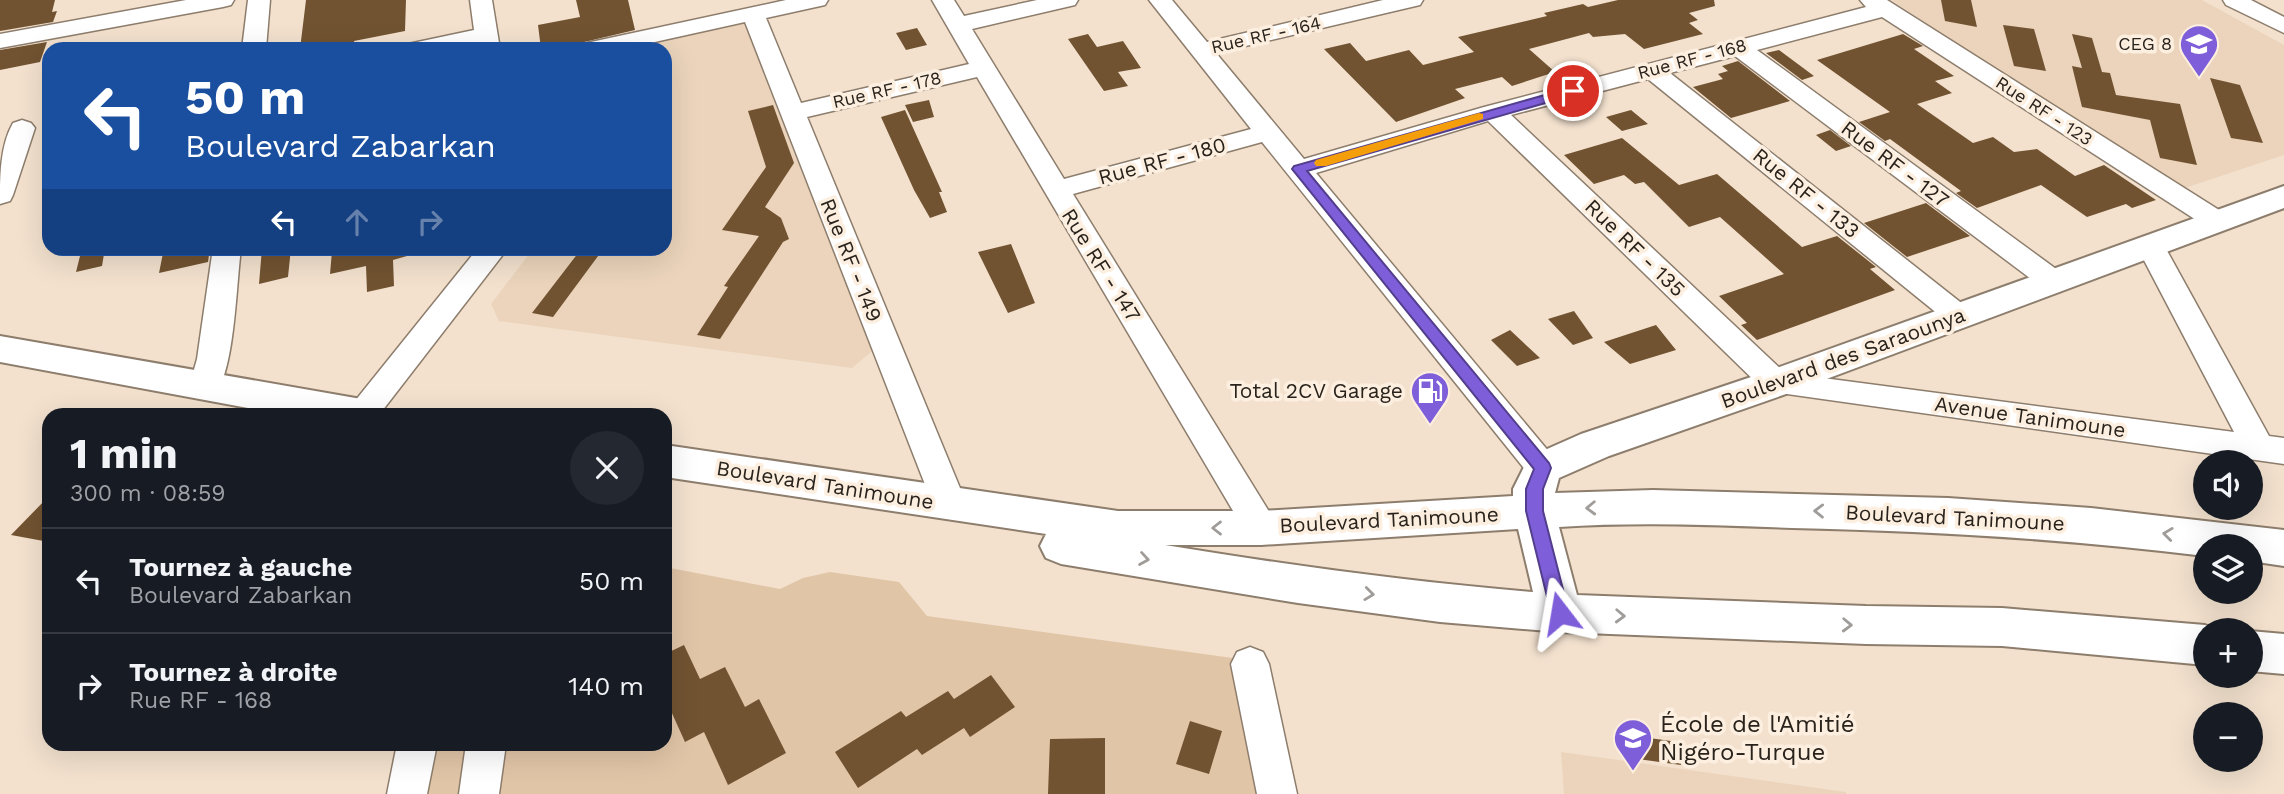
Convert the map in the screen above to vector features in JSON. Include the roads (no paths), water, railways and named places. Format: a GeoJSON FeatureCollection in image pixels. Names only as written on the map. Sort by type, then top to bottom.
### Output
{"type":"FeatureCollection","features":[{"type":"Feature","properties":{"kind":"main road","name":"Boulevard des Saraounya"},"geometry":{"type":"LineString","coordinates":[[1543,468],[1595,445],[1776,383],[2284,197]]}},
{"type":"Feature","properties":{"kind":"main road"},"geometry":{"type":"LineString","coordinates":[[0,349],[327,408]]}},
{"type":"Feature","properties":{"kind":"main road"},"geometry":{"type":"LineString","coordinates":[[0,372],[213,408]]}},
{"type":"Feature","properties":{"kind":"main road","name":"Boulevard Tanimoune"},"geometry":{"type":"LineString","coordinates":[[672,462],[1118,528],[1261,528],[1534,511],[1653,507],[1948,515],[2091,525],[2284,548]]}},
{"type":"Feature","properties":{"kind":"main road"},"geometry":{"type":"LineString","coordinates":[[1543,468],[1534,489],[1534,511],[1560,613]]}},
{"type":"Feature","properties":{"kind":"main road","name":"Boulevard Tanimoune"},"geometry":{"type":"LineString","coordinates":[[672,485],[1297,584],[1440,603],[1560,613],[1866,625],[2002,627],[2193,644]]}},
{"type":"Feature","properties":{"kind":"main road"},"geometry":{"type":"LineString","coordinates":[[2263,652],[2284,654]]}},
{"type":"Feature","properties":{"kind":"street"},"geometry":{"type":"LineString","coordinates":[[0,41],[223,0]]}},
{"type":"Feature","properties":{"kind":"street"},"geometry":{"type":"LineString","coordinates":[[255,42],[259,0]]}},
{"type":"Feature","properties":{"kind":"street"},"geometry":{"type":"LineString","coordinates":[[481,0],[486,42]]}},
{"type":"Feature","properties":{"kind":"street"},"geometry":{"type":"LineString","coordinates":[[622,42],[817,0]]}},
{"type":"Feature","properties":{"kind":"street","name":"Rue RF - 147"},"geometry":{"type":"LineString","coordinates":[[943,0],[1261,528]]}},
{"type":"Feature","properties":{"kind":"street"},"geometry":{"type":"LineString","coordinates":[[957,25],[1068,0]]}},
{"type":"Feature","properties":{"kind":"street"},"geometry":{"type":"LineString","coordinates":[[1160,0],[1543,468]]}},
{"type":"Feature","properties":{"kind":"street","name":"Rue RF - 164"},"geometry":{"type":"LineString","coordinates":[[1201,50],[1412,0]]}},
{"type":"Feature","properties":{"kind":"street"},"geometry":{"type":"LineString","coordinates":[[2236,1],[2284,10]]}},
{"type":"Feature","properties":{"kind":"street"},"geometry":{"type":"LineString","coordinates":[[2236,1],[2284,26]]}},
{"type":"Feature","properties":{"kind":"street","name":"Rue RF - 168"},"geometry":{"type":"LineString","coordinates":[[1298,169],[1493,112],[1738,47],[1878,5]]}},
{"type":"Feature","properties":{"kind":"street","name":"Rue RF - 123"},"geometry":{"type":"LineString","coordinates":[[1878,5],[2217,221]]}},
{"type":"Feature","properties":{"kind":"street","name":"Rue RF - 149"},"geometry":{"type":"LineString","coordinates":[[753,13],[950,505]]}},
{"type":"Feature","properties":{"kind":"street","name":"Rue RF - 127"},"geometry":{"type":"LineString","coordinates":[[1738,47],[2053,281]]}},
{"type":"Feature","properties":{"kind":"street","name":"Rue RF - 178"},"geometry":{"type":"LineString","coordinates":[[792,113],[983,68]]}},
{"type":"Feature","properties":{"kind":"street","name":"Rue RF - 133"},"geometry":{"type":"LineString","coordinates":[[1652,70],[1959,316]]}},
{"type":"Feature","properties":{"kind":"street","name":"Rue RF - 135"},"geometry":{"type":"LineString","coordinates":[[1493,112],[1776,383]]}},
{"type":"Feature","properties":{"kind":"street"},"geometry":{"type":"LineString","coordinates":[[0,195],[11,130],[42,124]]}},
{"type":"Feature","properties":{"kind":"street","name":"Rue RF - 180"},"geometry":{"type":"LineString","coordinates":[[1055,190],[1268,132]]}},
{"type":"Feature","properties":{"kind":"street"},"geometry":{"type":"LineString","coordinates":[[2151,246],[2272,449]]}},
{"type":"Feature","properties":{"kind":"street"},"geometry":{"type":"LineString","coordinates":[[205,387],[212,359],[226,256]]}},
{"type":"Feature","properties":{"kind":"street"},"geometry":{"type":"LineString","coordinates":[[367,408],[488,256]]}},
{"type":"Feature","properties":{"kind":"street","name":"Avenue Tanimoune"},"geometry":{"type":"LineString","coordinates":[[1776,383],[2272,449]]}},
{"type":"Feature","properties":{"kind":"street"},"geometry":{"type":"LineString","coordinates":[[1250,664],[1277,794]]}},
{"type":"Feature","properties":{"kind":"street"},"geometry":{"type":"LineString","coordinates":[[407,794],[416,751]]}},
{"type":"Feature","properties":{"kind":"street"},"geometry":{"type":"LineString","coordinates":[[479,794],[485,751]]}},
{"type":"Feature","properties":{"kind":"place","name":"CEG 8"},"geometry":{"type":"Point","coordinates":[2199,78]}},
{"type":"Feature","properties":{"kind":"place","name":"Total 2CV Garage"},"geometry":{"type":"Point","coordinates":[1430,425]}},
{"type":"Feature","properties":{"kind":"place","name":"École de l'Amitié Nigéro-Turque"},"geometry":{"type":"Point","coordinates":[1633,772]}}]}
